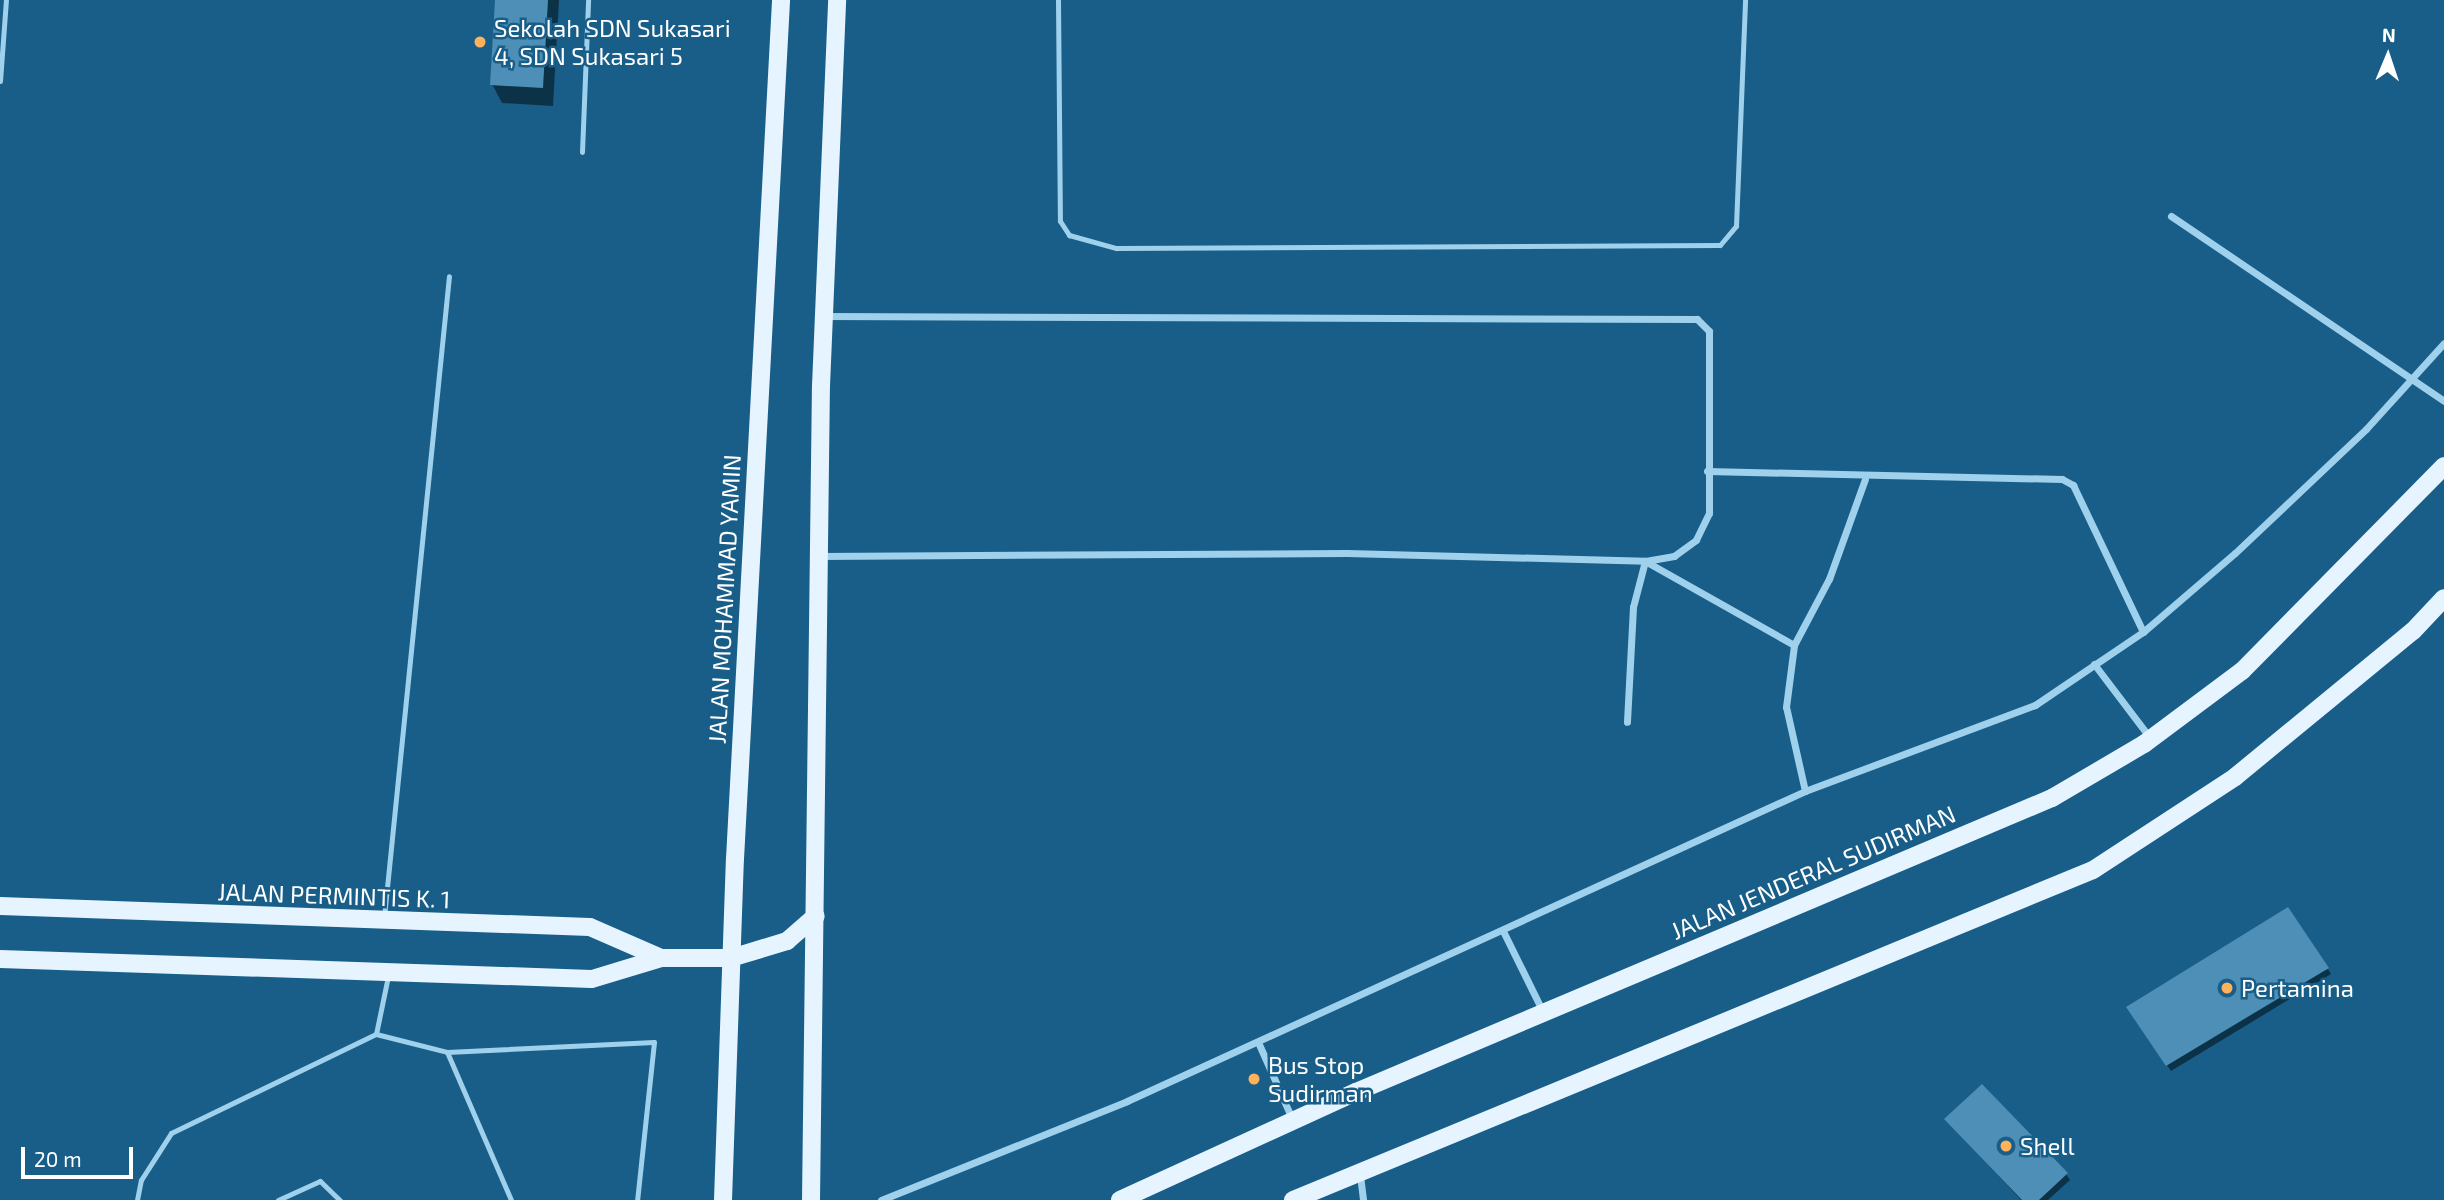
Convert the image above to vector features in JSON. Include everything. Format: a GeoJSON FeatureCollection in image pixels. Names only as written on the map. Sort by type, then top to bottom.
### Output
{"type":"FeatureCollection","features":[{"type":"Feature","properties":{"kind":"main road","name":"JALAN MOHAMMAD YAMIN"},"geometry":{"type":"LineString","coordinates":[[723,1200],[731,958],[781,0]]}},
{"type":"Feature","properties":{"kind":"main road"},"geometry":{"type":"LineString","coordinates":[[811,1200],[818,556],[836,0]]}},
{"type":"Feature","properties":{"kind":"main road","name":"JALAN JENDERAL SUDIRMAN"},"geometry":{"type":"LineString","coordinates":[[1120,1200],[1293,1121],[2052,798],[2152,739],[2242,671],[2444,466]]}},
{"type":"Feature","properties":{"kind":"main road"},"geometry":{"type":"LineString","coordinates":[[1293,1200],[2093,870],[2235,777],[2413,631],[2444,598]]}},
{"type":"Feature","properties":{"kind":"main road","name":"JALAN PERMINTIS K. 1"},"geometry":{"type":"LineString","coordinates":[[0,906],[383,923],[590,927],[661,958]]}},
{"type":"Feature","properties":{"kind":"main road","name":"JALAN PERMINTIS K. 1"},"geometry":{"type":"LineString","coordinates":[[0,959],[592,979],[661,958],[731,958],[787,941],[816,916]]}},
{"type":"Feature","properties":{"kind":"street"},"geometry":{"type":"LineString","coordinates":[[2171,216],[2444,401]]}},
{"type":"Feature","properties":{"kind":"street"},"geometry":{"type":"LineString","coordinates":[[818,556],[1347,553],[1645,561],[1674,556],[1696,540],[1709,513],[1709,331],[1697,318],[824,316]]}},
{"type":"Feature","properties":{"kind":"street"},"geometry":{"type":"LineString","coordinates":[[881,1200],[1258,1042],[1805,792],[1992,727],[2143,632],[2265,524],[2444,343]]}},
{"type":"Feature","properties":{"kind":"street"},"geometry":{"type":"LineString","coordinates":[[1707,471],[1865,479],[2048,478],[2073,485],[2143,632]]}},
{"type":"Feature","properties":{"kind":"street"},"geometry":{"type":"LineString","coordinates":[[1805,792],[1786,706],[1794,645],[1829,579],[1865,479]]}},
{"type":"Feature","properties":{"kind":"street"},"geometry":{"type":"LineString","coordinates":[[1645,561],[1794,645]]}},
{"type":"Feature","properties":{"kind":"street"},"geometry":{"type":"LineString","coordinates":[[1627,722],[1633,607],[1645,561]]}},
{"type":"Feature","properties":{"kind":"street"},"geometry":{"type":"LineString","coordinates":[[2094,664],[2152,739]]}},
{"type":"Feature","properties":{"kind":"street"},"geometry":{"type":"LineString","coordinates":[[1503,931],[1544,1013]]}},
{"type":"Feature","properties":{"kind":"street"},"geometry":{"type":"LineString","coordinates":[[1258,1042],[1293,1121]]}},
{"type":"Feature","properties":{"kind":"street"},"geometry":{"type":"LineString","coordinates":[[1360,1171],[1363,1200]]}},
{"type":"Feature","properties":{"kind":"lane"},"geometry":{"type":"LineString","coordinates":[[0,81],[6,0]]}},
{"type":"Feature","properties":{"kind":"lane"},"geometry":{"type":"LineString","coordinates":[[582,152],[588,0]]}},
{"type":"Feature","properties":{"kind":"lane"},"geometry":{"type":"LineString","coordinates":[[1058,0],[1060,221],[1069,235],[1095,247],[1116,248],[1720,245],[1737,226],[1745,0]]}},
{"type":"Feature","properties":{"kind":"lane"},"geometry":{"type":"LineString","coordinates":[[383,923],[449,276]]}},
{"type":"Feature","properties":{"kind":"lane"},"geometry":{"type":"LineString","coordinates":[[376,1034],[389,973]]}},
{"type":"Feature","properties":{"kind":"lane"},"geometry":{"type":"LineString","coordinates":[[137,1200],[141,1180],[171,1133],[376,1034],[447,1052],[654,1042],[637,1200]]}},
{"type":"Feature","properties":{"kind":"lane"},"geometry":{"type":"LineString","coordinates":[[447,1052],[511,1200]]}},
{"type":"Feature","properties":{"kind":"lane"},"geometry":{"type":"LineString","coordinates":[[278,1200],[320,1181],[340,1200]]}},
{"type":"Feature","properties":{"kind":"building"},"geometry":{"type":"Polygon","coordinates":[[[495,0],[548,0],[543,88],[490,85],[495,0]]]}},
{"type":"Feature","properties":{"kind":"building","name":"Pertamina"},"geometry":{"type":"Polygon","coordinates":[[[2288,907],[2329,968],[2166,1066],[2126,1007],[2288,907]]]}},
{"type":"Feature","properties":{"kind":"building","name":"Shell"},"geometry":{"type":"Polygon","coordinates":[[[1982,1084],[2068,1173],[2039,1200],[2022,1200],[1944,1119],[1982,1084]]]}},
{"type":"Feature","properties":{"kind":"place","name":"Sekolah SDN Sukasari 4, SDN Sukasari 5"},"geometry":{"type":"Point","coordinates":[480,42]}},
{"type":"Feature","properties":{"kind":"place","name":"Pertamina"},"geometry":{"type":"Point","coordinates":[2227,988]}},
{"type":"Feature","properties":{"kind":"place","name":"Bus Stop Sudirman"},"geometry":{"type":"Point","coordinates":[1254,1079]}},
{"type":"Feature","properties":{"kind":"place","name":"Shell"},"geometry":{"type":"Point","coordinates":[2006,1146]}}]}
